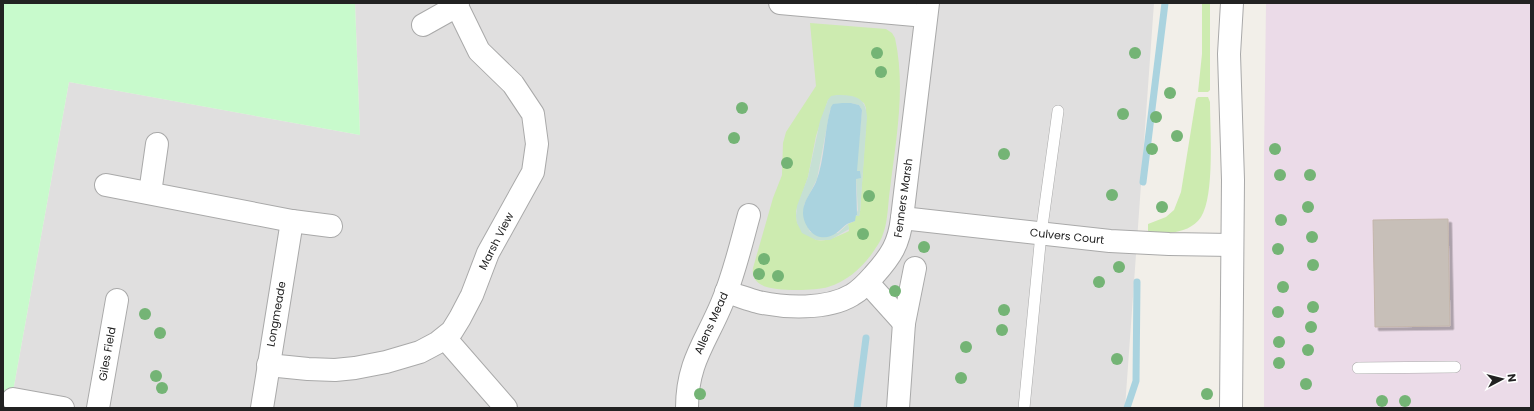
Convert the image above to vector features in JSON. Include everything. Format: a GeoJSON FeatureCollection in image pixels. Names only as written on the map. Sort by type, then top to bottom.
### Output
{"type":"FeatureCollection","features":[{"type":"Feature","properties":{"kind":"street"},"geometry":{"type":"LineString","coordinates":[[780,3],[927,9]]}},
{"type":"Feature","properties":{"kind":"street"},"geometry":{"type":"LineString","coordinates":[[1231,408],[1233,180],[1229,54],[1232,3]]}},
{"type":"Feature","properties":{"kind":"street","name":"Marsh View"},"geometry":{"type":"LineString","coordinates":[[268,365],[335,370],[370,366],[393,361],[420,352],[446,338],[460,318],[472,295],[488,253],[533,172],[537,144],[533,114],[513,84],[479,51],[458,5],[423,24]]}},
{"type":"Feature","properties":{"kind":"street","name":"Fenners Marsh"},"geometry":{"type":"LineString","coordinates":[[726,292],[764,303],[805,306],[841,300],[851,296],[868,282],[892,254],[898,239],[902,218],[927,9]]}},
{"type":"Feature","properties":{"kind":"street"},"geometry":{"type":"LineString","coordinates":[[150,193],[157,144]]}},
{"type":"Feature","properties":{"kind":"street"},"geometry":{"type":"LineString","coordinates":[[106,185],[292,221],[331,226]]}},
{"type":"Feature","properties":{"kind":"street","name":"Allens Mead"},"geometry":{"type":"LineString","coordinates":[[687,408],[688,382],[694,361],[722,303],[749,215]]}},
{"type":"Feature","properties":{"kind":"street","name":"Culvers Court"},"geometry":{"type":"LineString","coordinates":[[902,218],[1041,234],[1142,243],[1232,245]]}},
{"type":"Feature","properties":{"kind":"street","name":"Longmeade"},"geometry":{"type":"LineString","coordinates":[[262,408],[292,221]]}},
{"type":"Feature","properties":{"kind":"street"},"geometry":{"type":"LineString","coordinates":[[898,408],[904,324],[915,268]]}},
{"type":"Feature","properties":{"kind":"street"},"geometry":{"type":"LineString","coordinates":[[868,282],[904,324]]}},
{"type":"Feature","properties":{"kind":"street","name":"Giles Field"},"geometry":{"type":"LineString","coordinates":[[98,408],[117,300]]}},
{"type":"Feature","properties":{"kind":"street"},"geometry":{"type":"LineString","coordinates":[[446,338],[506,408]]}},
{"type":"Feature","properties":{"kind":"street"},"geometry":{"type":"LineString","coordinates":[[13,399],[63,408]]}},
{"type":"Feature","properties":{"kind":"lane"},"geometry":{"type":"LineString","coordinates":[[1024,408],[1041,234],[1058,111]]}},
{"type":"Feature","properties":{"kind":"lane"},"geometry":{"type":"LineString","coordinates":[[1358,368],[1455,367]]}},
{"type":"Feature","properties":{"kind":"shaded area"},"geometry":{"type":"Polygon","coordinates":[[[355,3],[1154,3],[1125,408],[10,408],[69,82],[360,135],[355,3]]]}},
{"type":"Feature","properties":{"kind":"shaded area"},"geometry":{"type":"Polygon","coordinates":[[[1266,3],[1531,3],[1531,408],[1264,408],[1264,157],[1266,3]]]}},
{"type":"Feature","properties":{"kind":"green space"},"geometry":{"type":"Polygon","coordinates":[[[3,3],[355,3],[360,135],[69,82],[10,408],[3,408],[3,3]]]}},
{"type":"Feature","properties":{"kind":"green space"},"geometry":{"type":"Polygon","coordinates":[[[1202,3],[1210,3],[1210,90],[1208,92],[1198,92],[1202,54],[1202,3]]]}},
{"type":"Feature","properties":{"kind":"green space"},"geometry":{"type":"Polygon","coordinates":[[[810,23],[886,29],[892,33],[895,38],[898,57],[900,95],[885,229],[882,237],[867,260],[847,278],[835,285],[822,288],[793,290],[766,287],[756,281],[753,275],[753,268],[773,198],[782,175],[783,143],[786,132],[816,86],[810,23]],[[837,95],[828,100],[816,136],[808,177],[796,211],[797,223],[816,240],[837,237],[849,231],[848,224],[855,221],[855,216],[859,216],[866,108],[864,103],[854,97],[837,95]]]}},
{"type":"Feature","properties":{"kind":"green space"},"geometry":{"type":"Polygon","coordinates":[[[837,95],[858,98],[862,101],[866,110],[867,117],[860,212],[859,216],[855,216],[858,210],[856,178],[860,178],[856,171],[862,110],[859,105],[851,103],[835,104],[830,110],[817,179],[804,205],[804,218],[810,232],[838,233],[848,224],[849,229],[830,240],[816,240],[802,233],[797,223],[797,206],[808,177],[820,121],[828,100],[831,96],[837,95]]]}},
{"type":"Feature","properties":{"kind":"green space"},"geometry":{"type":"Polygon","coordinates":[[[1198,97],[1208,97],[1210,102],[1211,161],[1208,194],[1205,207],[1198,221],[1187,228],[1170,233],[1148,232],[1148,224],[1166,217],[1174,210],[1181,192],[1196,99],[1198,97]]]}},
{"type":"Feature","properties":{"kind":"water"},"geometry":{"type":"Polygon","coordinates":[[[842,103],[859,105],[862,110],[857,171],[860,171],[861,178],[856,179],[857,215],[855,221],[847,224],[832,236],[820,237],[813,234],[808,228],[803,217],[803,209],[819,173],[831,107],[833,104],[842,103]]]}},
{"type":"Feature","properties":{"kind":"building"},"geometry":{"type":"Polygon","coordinates":[[[1448,219],[1450,326],[1375,327],[1373,220],[1448,219]]]}},
{"type":"Feature","properties":{"kind":"waterway"},"geometry":{"type":"LineString","coordinates":[[1143,182],[1165,3]]}},
{"type":"Feature","properties":{"kind":"waterway"},"geometry":{"type":"LineString","coordinates":[[1127,408],[1136,381],[1137,282]]}},
{"type":"Feature","properties":{"kind":"waterway"},"geometry":{"type":"LineString","coordinates":[[857,408],[866,338]]}}]}
